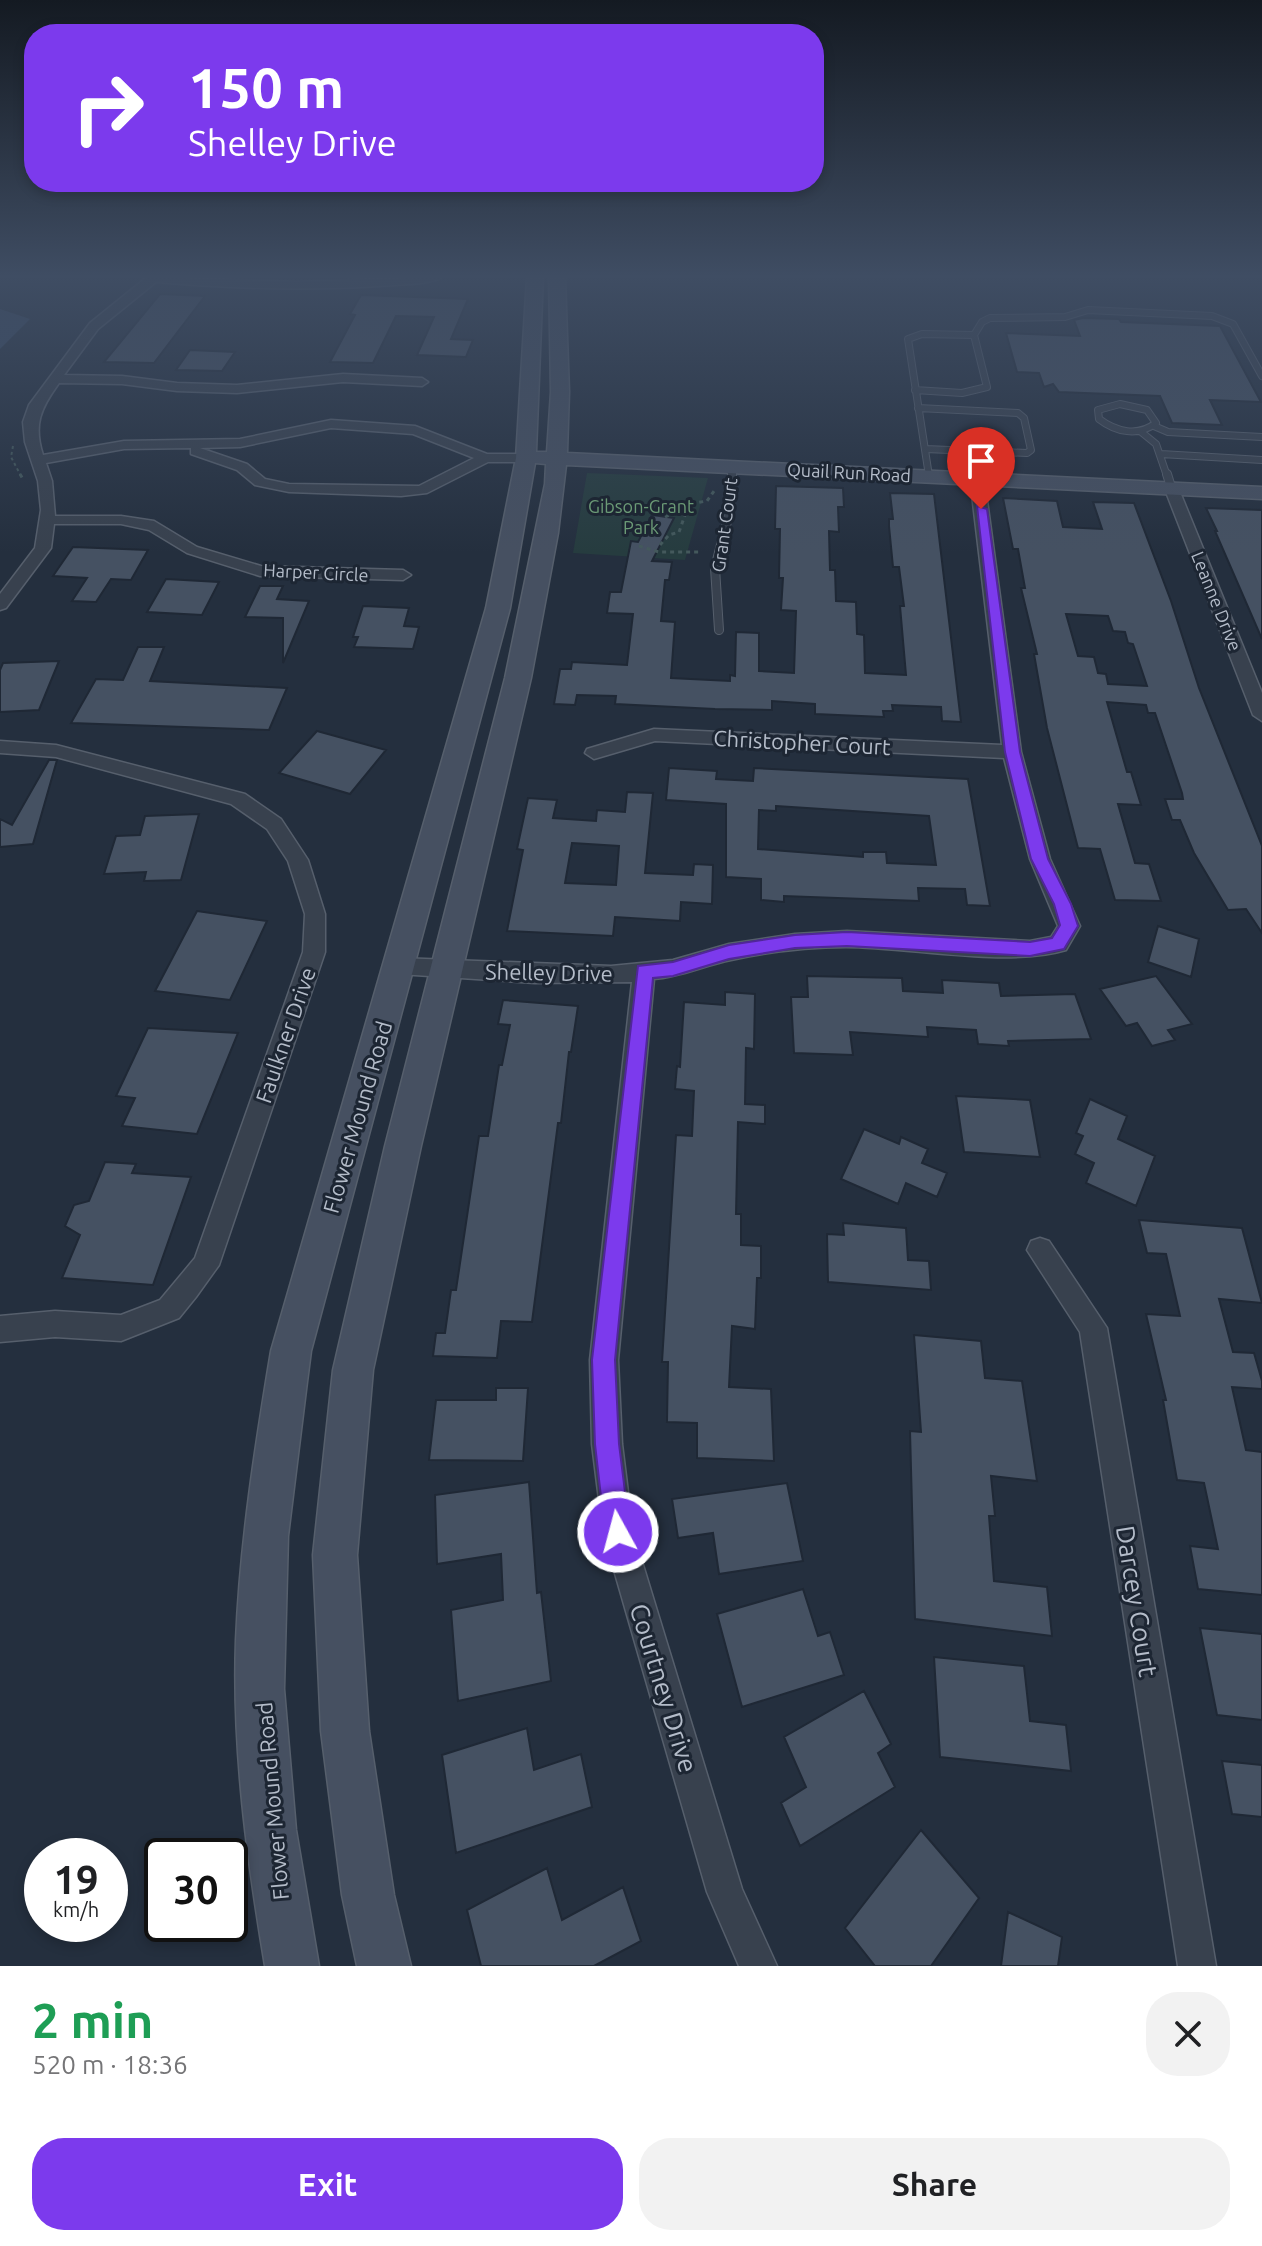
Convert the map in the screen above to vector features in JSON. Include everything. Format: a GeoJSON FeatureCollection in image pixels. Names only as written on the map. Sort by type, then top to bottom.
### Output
{"type":"FeatureCollection","features":[{"type":"Feature","properties":{"kind":"main road","name":"Flower Mound Road"},"geometry":{"type":"LineString","coordinates":[[292,1966],[282,1913],[263,1749],[260,1600],[272,1473],[291,1351],[498,608],[526,458],[530,369]]}},
{"type":"Feature","properties":{"kind":"main road"},"geometry":{"type":"LineString","coordinates":[[384,1966],[368,1895],[345,1731],[335,1555],[353,1370],[518,678],[547,533],[557,459],[559,369]]}},
{"type":"Feature","properties":{"kind":"main road","name":"Quail Run Road"},"geometry":{"type":"LineString","coordinates":[[526,458],[1262,493]]}},
{"type":"Feature","properties":{"kind":"street"},"geometry":{"type":"LineString","coordinates":[[0,605],[43,548],[47,520],[45,481],[30,422],[36,405],[63,369]]}},
{"type":"Feature","properties":{"kind":"street"},"geometry":{"type":"LineString","coordinates":[[56,379],[122,380],[177,387],[237,389],[343,378],[422,382]]}},
{"type":"Feature","properties":{"kind":"street","name":"Quail Run Road"},"geometry":{"type":"LineString","coordinates":[[38,460],[124,445],[240,443],[331,424],[415,430],[485,458],[526,458]]}},
{"type":"Feature","properties":{"kind":"street"},"geometry":{"type":"LineString","coordinates":[[225,459],[231,447],[240,443]]}},
{"type":"Feature","properties":{"kind":"street","name":"Quail Run Road"},"geometry":{"type":"LineString","coordinates":[[175,445],[225,459],[242,467],[260,482],[289,488],[422,490],[485,458]]}},
{"type":"Feature","properties":{"kind":"street"},"geometry":{"type":"LineString","coordinates":[[977,478],[1012,752]]}},
{"type":"Feature","properties":{"kind":"street","name":"Leanne Drive"},"geometry":{"type":"LineString","coordinates":[[1171,487],[1262,715]]}},
{"type":"Feature","properties":{"kind":"street","name":"Harper Circle"},"geometry":{"type":"LineString","coordinates":[[47,520],[121,520],[154,526],[192,550],[260,571],[403,575]]}},
{"type":"Feature","properties":{"kind":"street","name":"Christopher Court"},"geometry":{"type":"LineString","coordinates":[[594,753],[654,735],[1012,752]]}},
{"type":"Feature","properties":{"kind":"street","name":"Faulkner Drive"},"geometry":{"type":"LineString","coordinates":[[0,747],[56,751],[238,799],[274,824],[298,860],[315,914],[314,952],[206,1265],[169,1309],[121,1328],[55,1324],[0,1329]]}},
{"type":"Feature","properties":{"kind":"street","name":"Shelley Drive"},"geometry":{"type":"LineString","coordinates":[[399,966],[535,974],[644,971],[673,969],[729,952],[795,942],[847,939],[1030,949],[1058,944],[1069,926],[1040,859],[1012,752]]}},
{"type":"Feature","properties":{"kind":"street","name":"Courtney Drive"},"geometry":{"type":"LineString","coordinates":[[644,971],[604,1360],[607,1444],[618,1532],[725,1892],[758,1966]]}},
{"type":"Feature","properties":{"kind":"street","name":"Darcey Court"},"geometry":{"type":"LineString","coordinates":[[1040,1250],[1093,1328],[1197,1966]]}},
{"type":"Feature","properties":{"kind":"lane"},"geometry":{"type":"LineString","coordinates":[[912,369],[929,476]]}},
{"type":"Feature","properties":{"kind":"lane"},"geometry":{"type":"LineString","coordinates":[[915,390],[980,392],[987,387],[982,369]]}},
{"type":"Feature","properties":{"kind":"lane"},"geometry":{"type":"LineString","coordinates":[[1154,426],[1153,414],[1139,407],[1111,404],[1098,410],[1099,419],[1121,430],[1140,431],[1154,426],[1168,432],[1262,437]]}},
{"type":"Feature","properties":{"kind":"lane"},"geometry":{"type":"LineString","coordinates":[[918,408],[1018,413],[1024,418],[1031,450],[1027,453],[925,449]]}},
{"type":"Feature","properties":{"kind":"lane"},"geometry":{"type":"LineString","coordinates":[[1140,431],[1151,437],[1161,454],[1171,487]]}},
{"type":"Feature","properties":{"kind":"lane"},"geometry":{"type":"LineString","coordinates":[[1161,454],[1262,460]]}},
{"type":"Feature","properties":{"kind":"lane","name":"Grant Court"},"geometry":{"type":"LineString","coordinates":[[719,630],[715,568],[730,510],[732,467]]}},
{"type":"Feature","properties":{"kind":"path"},"geometry":{"type":"LineString","coordinates":[[653,549],[669,535],[679,532],[689,504],[707,501],[715,486]]}},
{"type":"Feature","properties":{"kind":"path"},"geometry":{"type":"LineString","coordinates":[[665,517],[674,513],[685,514]]}},
{"type":"Feature","properties":{"kind":"path"},"geometry":{"type":"LineString","coordinates":[[639,546],[659,552],[700,552]]}},
{"type":"Feature","properties":{"kind":"green space","name":"Gibson-Grant Park"},"geometry":{"type":"Polygon","coordinates":[[[587,473],[708,478],[685,560],[573,553],[587,473]]]}},
{"type":"Feature","properties":{"kind":"building"},"geometry":{"type":"Polygon","coordinates":[[[177,369],[224,369],[222,371],[177,369]]]}},
{"type":"Feature","properties":{"kind":"building"},"geometry":{"type":"Polygon","coordinates":[[[1016,369],[1243,369],[1261,402],[1210,400],[1222,425],[1172,423],[1160,396],[1059,392],[1053,384],[1044,387],[1039,373],[1017,372],[1016,369]]]}},
{"type":"Feature","properties":{"kind":"building"},"geometry":{"type":"Polygon","coordinates":[[[776,486],[843,488],[844,507],[838,507],[839,532],[829,531],[830,570],[835,570],[836,601],[856,602],[857,634],[864,635],[865,673],[906,675],[900,606],[904,606],[899,567],[893,567],[890,493],[934,494],[961,722],[942,721],[941,707],[892,705],[893,711],[883,711],[884,717],[815,714],[815,704],[772,701],[772,710],[615,704],[616,696],[577,695],[575,705],[554,704],[560,669],[571,669],[572,662],[627,665],[633,614],[607,613],[610,592],[621,592],[631,541],[638,542],[652,515],[674,518],[652,561],[672,562],[669,580],[665,580],[661,621],[675,622],[671,678],[730,681],[730,675],[735,676],[736,632],[759,633],[759,671],[794,673],[796,611],[781,610],[783,578],[779,578],[780,529],[775,529],[776,486]]]}},
{"type":"Feature","properties":{"kind":"building"},"geometry":{"type":"Polygon","coordinates":[[[1003,498],[1057,501],[1063,527],[1102,529],[1093,502],[1134,503],[1171,601],[1199,688],[1262,846],[1262,933],[1246,909],[1228,910],[1194,853],[1180,820],[1172,820],[1165,799],[1183,799],[1182,793],[1155,713],[1148,713],[1146,705],[1107,702],[1127,772],[1131,772],[1141,805],[1118,804],[1135,863],[1149,864],[1161,901],[1115,900],[1100,849],[1078,848],[1047,728],[1034,654],[1037,654],[1021,588],[1025,588],[1018,549],[1013,549],[1003,498]],[[1066,614],[1078,656],[1094,657],[1098,673],[1106,674],[1108,684],[1147,686],[1133,644],[1128,643],[1125,632],[1113,631],[1108,616],[1066,614]]]}},
{"type":"Feature","properties":{"kind":"building"},"geometry":{"type":"Polygon","coordinates":[[[1206,508],[1262,510],[1262,639],[1217,531],[1206,508]]]}},
{"type":"Feature","properties":{"kind":"building"},"geometry":{"type":"Polygon","coordinates":[[[73,547],[148,550],[131,580],[111,579],[96,602],[72,601],[87,578],[53,576],[73,547]]]}},
{"type":"Feature","properties":{"kind":"building"},"geometry":{"type":"Polygon","coordinates":[[[166,579],[219,582],[202,615],[147,612],[166,579]]]}},
{"type":"Feature","properties":{"kind":"building"},"geometry":{"type":"Polygon","coordinates":[[[260,586],[283,586],[277,599],[309,601],[283,663],[283,618],[245,617],[260,586]]]}},
{"type":"Feature","properties":{"kind":"building"},"geometry":{"type":"Polygon","coordinates":[[[363,606],[409,608],[404,626],[419,627],[413,649],[354,647],[358,637],[353,637],[363,606]]]}},
{"type":"Feature","properties":{"kind":"building"},"geometry":{"type":"Polygon","coordinates":[[[138,647],[164,647],[150,681],[287,688],[269,730],[71,723],[96,679],[123,680],[138,647]]]}},
{"type":"Feature","properties":{"kind":"building"},"geometry":{"type":"Polygon","coordinates":[[[59,661],[39,710],[0,712],[0,670],[3,663],[59,661]]]}},
{"type":"Feature","properties":{"kind":"building"},"geometry":{"type":"Polygon","coordinates":[[[317,731],[386,750],[350,794],[279,773],[317,731]]]}},
{"type":"Feature","properties":{"kind":"building"},"geometry":{"type":"Polygon","coordinates":[[[49,760],[57,760],[33,844],[0,847],[0,819],[12,825],[49,760]]]}},
{"type":"Feature","properties":{"kind":"building"},"geometry":{"type":"Polygon","coordinates":[[[669,768],[717,771],[716,779],[753,781],[754,768],[968,779],[990,906],[967,905],[965,889],[918,888],[919,901],[784,896],[784,902],[761,900],[761,879],[726,877],[726,804],[666,800],[669,768]],[[776,806],[776,811],[759,810],[758,849],[863,857],[863,852],[886,852],[887,863],[936,865],[929,816],[776,806]]]}},
{"type":"Feature","properties":{"kind":"building"},"geometry":{"type":"Polygon","coordinates":[[[627,792],[653,793],[645,873],[693,875],[694,864],[713,865],[712,904],[681,902],[680,921],[615,917],[613,936],[507,931],[523,850],[517,849],[528,798],[557,800],[553,818],[596,821],[597,810],[625,812],[627,792]],[[572,843],[565,883],[616,885],[619,846],[572,843]]]}},
{"type":"Feature","properties":{"kind":"building"},"geometry":{"type":"Polygon","coordinates":[[[199,814],[181,880],[144,881],[146,872],[104,874],[116,836],[140,835],[145,816],[199,814]]]}},
{"type":"Feature","properties":{"kind":"building"},"geometry":{"type":"Polygon","coordinates":[[[197,911],[267,921],[230,1000],[155,991],[197,911]]]}},
{"type":"Feature","properties":{"kind":"building"},"geometry":{"type":"Polygon","coordinates":[[[1158,926],[1199,939],[1191,977],[1148,962],[1158,926]]]}},
{"type":"Feature","properties":{"kind":"building"},"geometry":{"type":"Polygon","coordinates":[[[807,976],[902,978],[903,991],[943,993],[942,980],[999,983],[1001,996],[1075,994],[1091,1039],[1008,1041],[1009,1046],[978,1044],[976,1030],[927,1027],[928,1037],[850,1032],[853,1055],[794,1053],[791,997],[808,997],[807,976]]]}},
{"type":"Feature","properties":{"kind":"building"},"geometry":{"type":"Polygon","coordinates":[[[1156,976],[1192,1024],[1168,1030],[1175,1040],[1152,1046],[1137,1023],[1126,1026],[1100,989],[1156,976]]]}},
{"type":"Feature","properties":{"kind":"building"},"geometry":{"type":"Polygon","coordinates":[[[725,992],[755,994],[754,1049],[746,1048],[745,1104],[765,1105],[765,1124],[738,1122],[736,1214],[741,1214],[741,1245],[761,1246],[761,1278],[757,1278],[755,1329],[732,1326],[729,1387],[771,1389],[774,1461],[697,1458],[697,1423],[667,1422],[668,1362],[662,1362],[676,1135],[692,1136],[694,1091],[675,1089],[677,1066],[680,1067],[684,1002],[725,1005],[725,992]]]}},
{"type":"Feature","properties":{"kind":"building"},"geometry":{"type":"Polygon","coordinates":[[[503,1000],[578,1006],[561,1123],[558,1123],[532,1322],[501,1321],[497,1358],[433,1356],[436,1333],[445,1333],[451,1290],[456,1290],[479,1136],[488,1136],[499,1065],[502,1065],[510,1025],[498,1024],[503,1000]]]}},
{"type":"Feature","properties":{"kind":"building"},"geometry":{"type":"Polygon","coordinates":[[[148,1028],[238,1033],[197,1134],[122,1126],[135,1098],[116,1096],[148,1028]]]}},
{"type":"Feature","properties":{"kind":"building"},"geometry":{"type":"Polygon","coordinates":[[[956,1096],[1030,1100],[1040,1157],[964,1152],[956,1096]]]}},
{"type":"Feature","properties":{"kind":"building"},"geometry":{"type":"Polygon","coordinates":[[[1090,1099],[1127,1116],[1118,1139],[1155,1156],[1136,1206],[1086,1183],[1094,1163],[1075,1154],[1083,1136],[1076,1133],[1090,1099]]]}},
{"type":"Feature","properties":{"kind":"building"},"geometry":{"type":"Polygon","coordinates":[[[864,1129],[899,1144],[901,1137],[928,1149],[922,1163],[947,1173],[937,1197],[906,1183],[898,1204],[841,1179],[864,1129]]]}},
{"type":"Feature","properties":{"kind":"building"},"geometry":{"type":"Polygon","coordinates":[[[105,1162],[136,1164],[132,1173],[191,1177],[153,1285],[62,1278],[80,1235],[65,1226],[74,1205],[89,1201],[105,1162]]]}},
{"type":"Feature","properties":{"kind":"building"},"geometry":{"type":"Polygon","coordinates":[[[1139,1220],[1242,1228],[1262,1303],[1219,1299],[1233,1352],[1254,1353],[1262,1381],[1262,1389],[1232,1387],[1246,1450],[1262,1452],[1262,1595],[1198,1589],[1190,1546],[1218,1549],[1204,1483],[1177,1480],[1163,1400],[1166,1400],[1146,1314],[1180,1316],[1166,1254],[1147,1253],[1139,1220]]]}},
{"type":"Feature","properties":{"kind":"building"},"geometry":{"type":"Polygon","coordinates":[[[843,1223],[906,1228],[908,1260],[929,1261],[931,1290],[828,1282],[827,1234],[844,1235],[843,1223]]]}},
{"type":"Feature","properties":{"kind":"building"},"geometry":{"type":"Polygon","coordinates":[[[914,1335],[981,1341],[985,1378],[1022,1381],[1037,1481],[991,1476],[995,1516],[989,1516],[994,1581],[1047,1587],[1052,1636],[915,1619],[910,1431],[921,1432],[914,1335]]]}},
{"type":"Feature","properties":{"kind":"building"},"geometry":{"type":"Polygon","coordinates":[[[496,1388],[528,1388],[523,1461],[429,1460],[436,1400],[496,1400],[496,1388]]]}},
{"type":"Feature","properties":{"kind":"building"},"geometry":{"type":"Polygon","coordinates":[[[529,1482],[537,1593],[541,1592],[551,1681],[458,1701],[451,1610],[503,1600],[501,1554],[437,1564],[435,1495],[529,1482]]]}},
{"type":"Feature","properties":{"kind":"building"},"geometry":{"type":"Polygon","coordinates":[[[787,1483],[803,1561],[719,1574],[713,1533],[678,1538],[672,1499],[787,1483]]]}},
{"type":"Feature","properties":{"kind":"building"},"geometry":{"type":"Polygon","coordinates":[[[803,1589],[818,1636],[830,1632],[844,1675],[742,1707],[717,1614],[803,1589]]]}},
{"type":"Feature","properties":{"kind":"building"},"geometry":{"type":"Polygon","coordinates":[[[1200,1628],[1262,1634],[1262,1720],[1217,1715],[1200,1628]]]}},
{"type":"Feature","properties":{"kind":"building"},"geometry":{"type":"Polygon","coordinates":[[[934,1657],[1024,1666],[1030,1721],[1066,1725],[1071,1771],[940,1757],[934,1657]]]}},
{"type":"Feature","properties":{"kind":"building"},"geometry":{"type":"Polygon","coordinates":[[[864,1691],[891,1744],[878,1753],[895,1787],[800,1846],[781,1803],[806,1787],[784,1737],[864,1691]]]}},
{"type":"Feature","properties":{"kind":"building"},"geometry":{"type":"Polygon","coordinates":[[[527,1728],[534,1770],[581,1754],[592,1807],[456,1853],[442,1755],[527,1728]]]}},
{"type":"Feature","properties":{"kind":"building"},"geometry":{"type":"Polygon","coordinates":[[[1222,1761],[1262,1765],[1262,1817],[1232,1814],[1222,1761]]]}},
{"type":"Feature","properties":{"kind":"building"},"geometry":{"type":"Polygon","coordinates":[[[921,1830],[979,1898],[931,1966],[875,1966],[845,1928],[921,1830]]]}},
{"type":"Feature","properties":{"kind":"building"},"geometry":{"type":"Polygon","coordinates":[[[547,1868],[562,1920],[623,1887],[641,1941],[594,1966],[481,1966],[467,1910],[547,1868]]]}},
{"type":"Feature","properties":{"kind":"building"},"geometry":{"type":"Polygon","coordinates":[[[1008,1912],[1062,1937],[1058,1966],[1001,1966],[1008,1912]]]}},
{"type":"Feature","properties":{"kind":"route"},"geometry":{"type":"LineString","coordinates":[[618,1532],[607,1444],[604,1360],[644,971],[673,969],[729,952],[795,942],[847,939],[1030,949],[1058,944],[1069,926],[1040,859],[1012,752],[981,509]]}}]}
